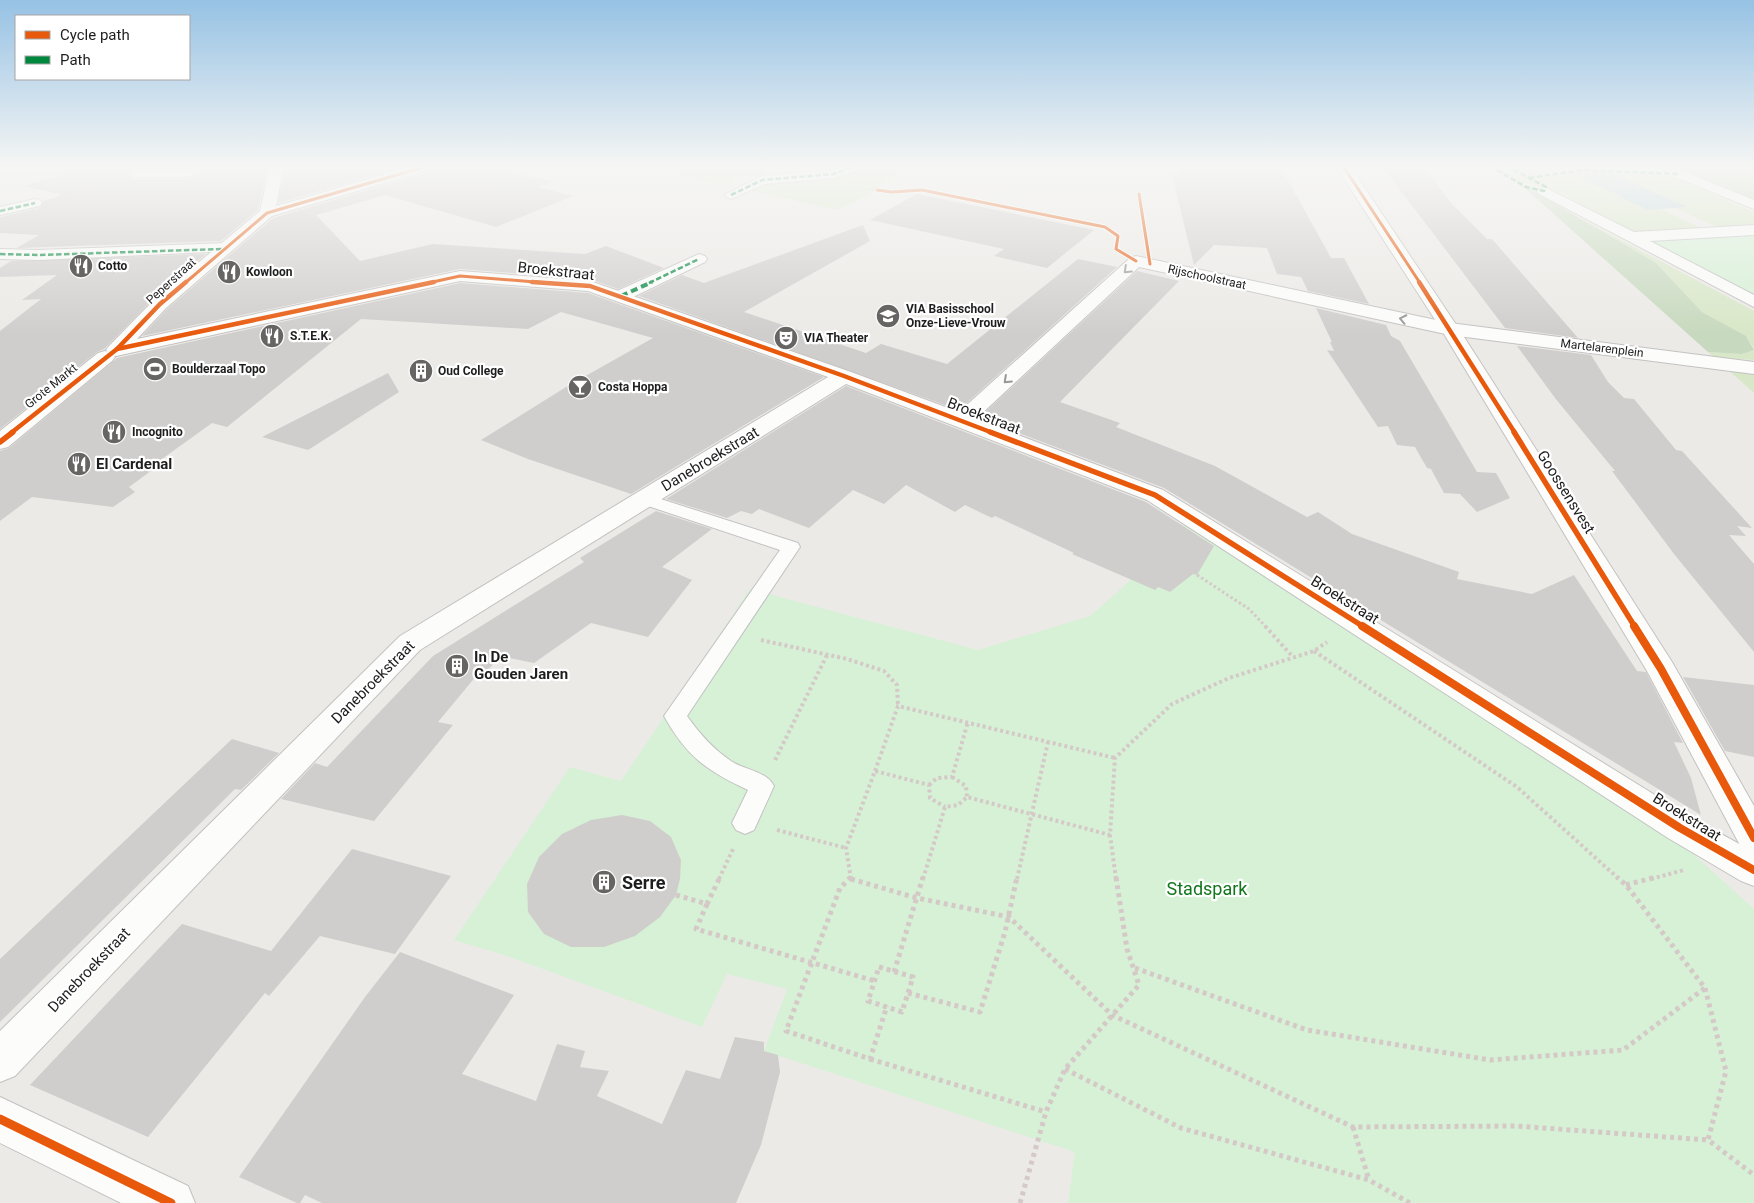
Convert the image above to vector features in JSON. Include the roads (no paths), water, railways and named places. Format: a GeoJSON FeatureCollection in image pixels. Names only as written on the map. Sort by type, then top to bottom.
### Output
{"type":"FeatureCollection","features":[{"type":"Feature","properties":{"kind":"street","name":"Peperstraat"},"geometry":{"type":"LineString","coordinates":[[111,353],[160,304],[257,222]]}},
{"type":"Feature","properties":{"kind":"street","name":"Goossensvest"},"geometry":{"type":"LineString","coordinates":[[1380,222],[1450,329],[1661,670],[1745,855]]}},
{"type":"Feature","properties":{"kind":"street"},"geometry":{"type":"LineString","coordinates":[[1603,222],[1754,302]]}},
{"type":"Feature","properties":{"kind":"street"},"geometry":{"type":"LineString","coordinates":[[1631,237],[1754,230]]}},
{"type":"Feature","properties":{"kind":"street"},"geometry":{"type":"LineString","coordinates":[[0,254],[38,255],[226,248]]}},
{"type":"Feature","properties":{"kind":"street"},"geometry":{"type":"LineString","coordinates":[[621,296],[699,259]]}},
{"type":"Feature","properties":{"kind":"street","name":"Rijschoolstraat"},"geometry":{"type":"LineString","coordinates":[[962,421],[1136,262],[1450,329]]}},
{"type":"Feature","properties":{"kind":"street","name":"Broekstraat"},"geometry":{"type":"LineString","coordinates":[[111,353],[460,276],[590,286],[844,376],[1155,495],[1745,855]]}},
{"type":"Feature","properties":{"kind":"street","name":"Martelarenplein"},"geometry":{"type":"LineString","coordinates":[[1450,329],[1754,368]]}},
{"type":"Feature","properties":{"kind":"street","name":"Grote Markt"},"geometry":{"type":"LineString","coordinates":[[0,442],[111,353]]}},
{"type":"Feature","properties":{"kind":"street","name":"Danebroekstraat"},"geometry":{"type":"LineString","coordinates":[[0,1061],[410,643],[844,376]]}},
{"type":"Feature","properties":{"kind":"street"},"geometry":{"type":"LineString","coordinates":[[0,1119],[171,1203]]}},
{"type":"Feature","properties":{"kind":"lane"},"geometry":{"type":"LineString","coordinates":[[645,499],[791,547],[675,716],[692,741],[722,768],[762,786],[745,823]]}},
{"type":"Feature","properties":{"kind":"place","name":"Cotto"},"geometry":{"type":"Point","coordinates":[81,266]}},
{"type":"Feature","properties":{"kind":"place","name":"Kowloon"},"geometry":{"type":"Point","coordinates":[229,272]}},
{"type":"Feature","properties":{"kind":"place","name":"VIA Basisschool Onze-Lieve-Vrouw"},"geometry":{"type":"Point","coordinates":[888,316]}},
{"type":"Feature","properties":{"kind":"place","name":"S.T.E.K."},"geometry":{"type":"Point","coordinates":[272,336]}},
{"type":"Feature","properties":{"kind":"place","name":"VIA Theater"},"geometry":{"type":"Point","coordinates":[786,338]}},
{"type":"Feature","properties":{"kind":"place","name":"Boulderzaal Topo"},"geometry":{"type":"Point","coordinates":[155,369]}},
{"type":"Feature","properties":{"kind":"place","name":"Oud College"},"geometry":{"type":"Point","coordinates":[421,371]}},
{"type":"Feature","properties":{"kind":"place","name":"Costa Hoppa"},"geometry":{"type":"Point","coordinates":[580,387]}},
{"type":"Feature","properties":{"kind":"place","name":"Incognito"},"geometry":{"type":"Point","coordinates":[114,432]}},
{"type":"Feature","properties":{"kind":"place","name":"El Cardenal"},"geometry":{"type":"Point","coordinates":[79,464]}},
{"type":"Feature","properties":{"kind":"place","name":"In De Gouden Jaren"},"geometry":{"type":"Point","coordinates":[457,666]}},
{"type":"Feature","properties":{"kind":"place","name":"Serre"},"geometry":{"type":"Point","coordinates":[604,882]}},
{"type":"Feature","properties":{"kind":"park label","name":"Stadspark"},"geometry":{"type":"Point","coordinates":[1207,888]}}]}
